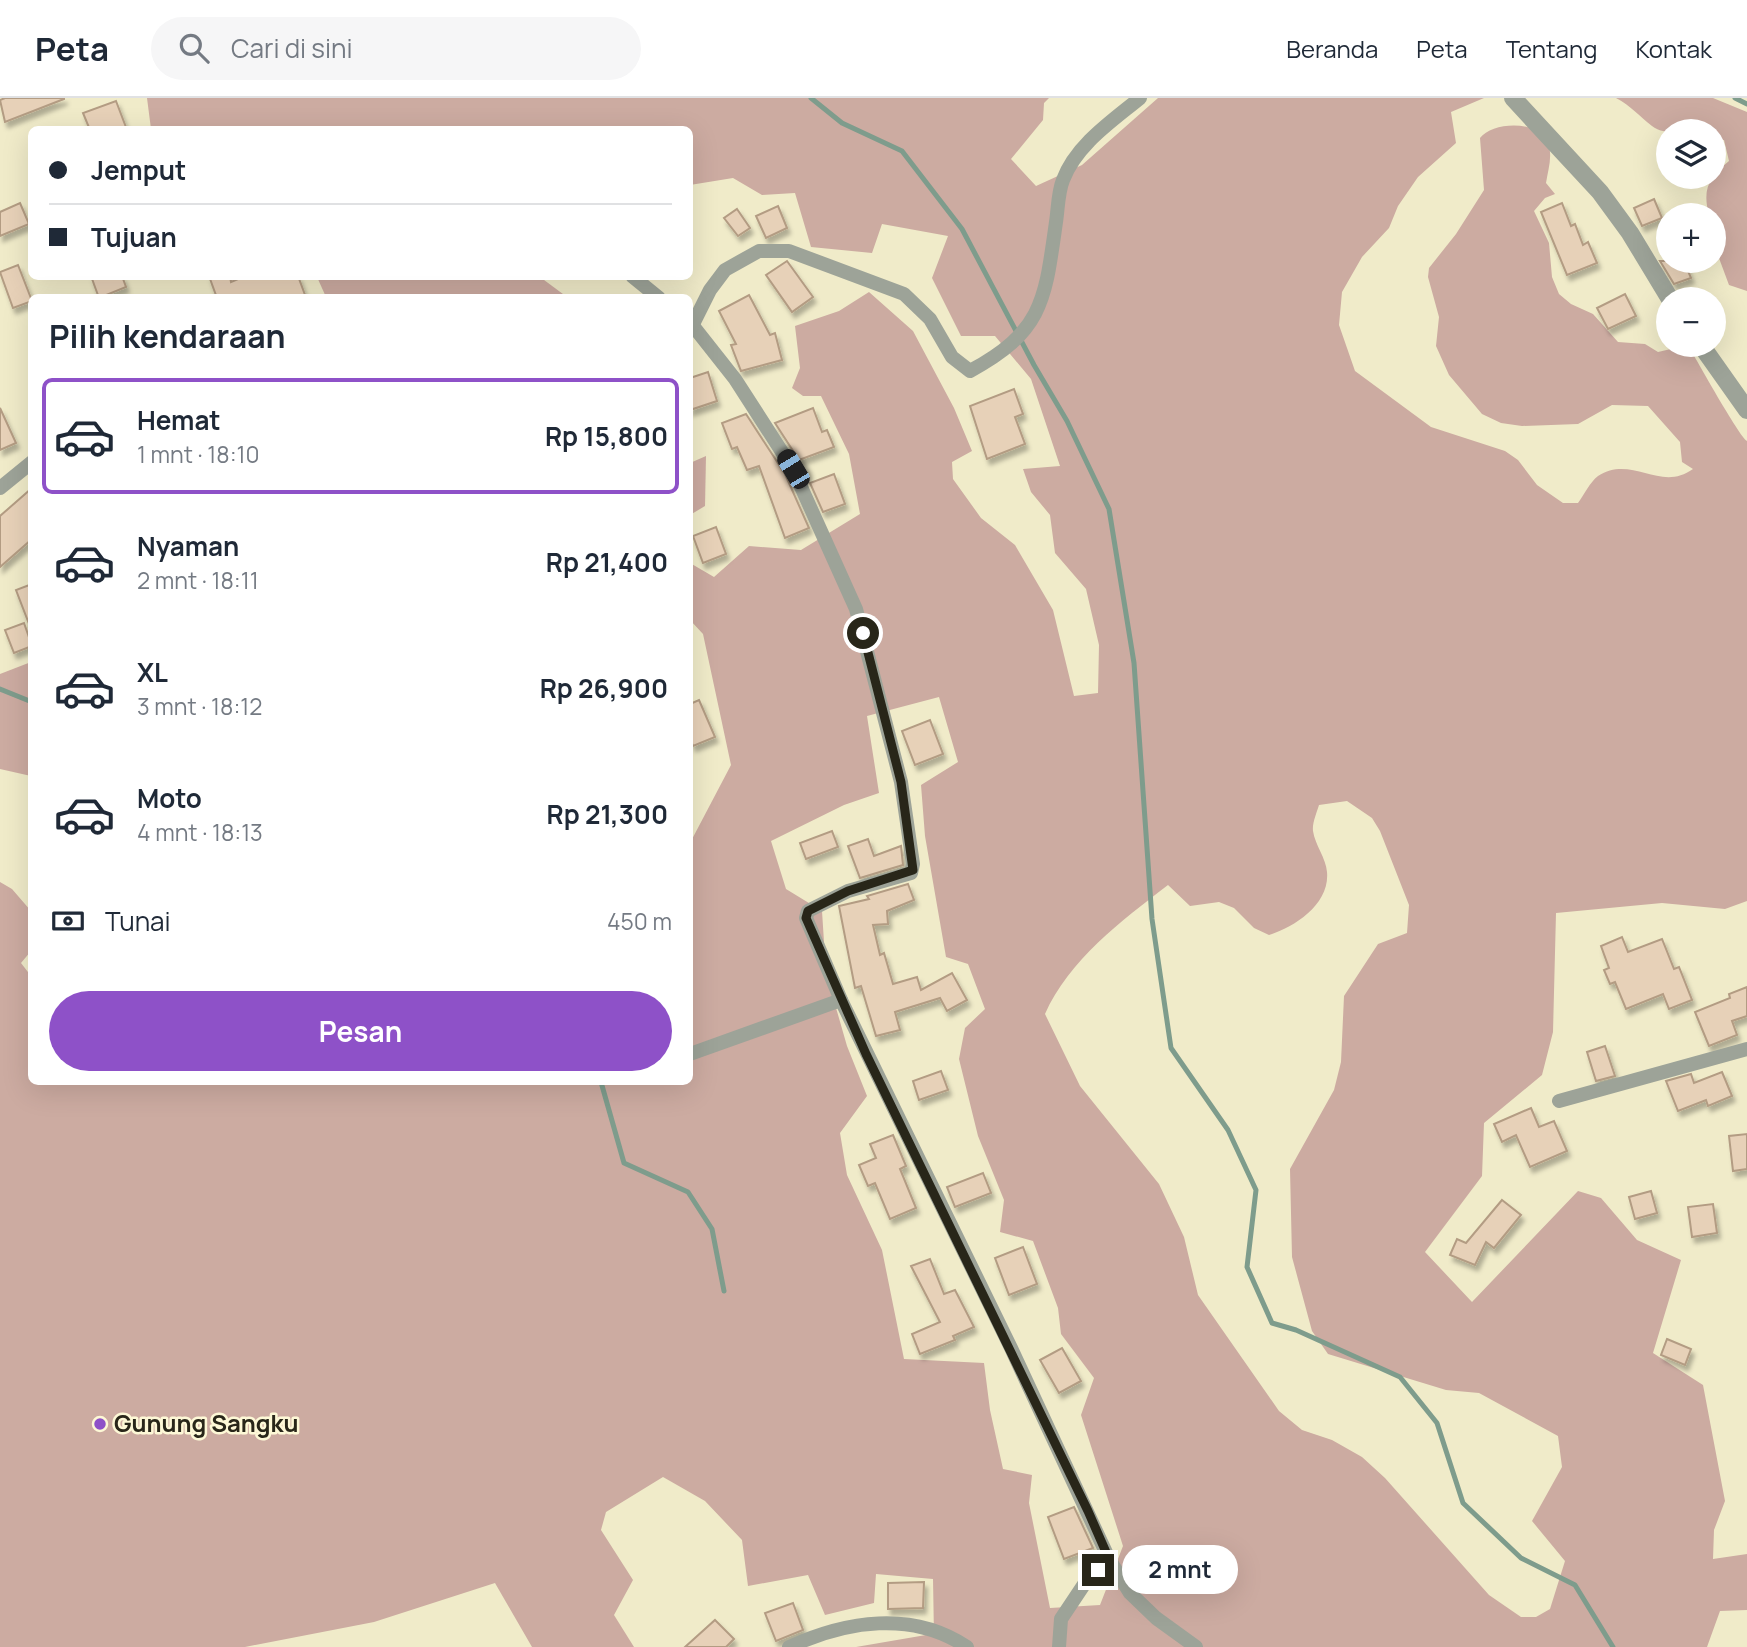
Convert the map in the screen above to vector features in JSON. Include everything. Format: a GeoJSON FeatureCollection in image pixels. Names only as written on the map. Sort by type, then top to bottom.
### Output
{"type":"FeatureCollection","features":[{"type":"Feature","properties":{"kind":"street"},"geometry":{"type":"LineString","coordinates":[[693,320],[725,270],[759,251],[789,250],[904,294],[930,319],[952,357],[970,371],[1006,350],[1031,323],[1046,292],[1062,180],[1084,146],[1140,98]]}},
{"type":"Feature","properties":{"kind":"street"},"geometry":{"type":"LineString","coordinates":[[1513,98],[1600,192],[1630,233],[1663,287]]}},
{"type":"Feature","properties":{"kind":"street"},"geometry":{"type":"LineString","coordinates":[[637,280],[654,294]]}},
{"type":"Feature","properties":{"kind":"street"},"geometry":{"type":"LineString","coordinates":[[693,329],[735,379],[793,469],[856,609],[901,782],[913,864],[911,873],[848,891],[808,911],[806,918],[841,1000],[1011,1348],[1109,1559],[1129,1593],[1176,1634],[1196,1647]]}},
{"type":"Feature","properties":{"kind":"street"},"geometry":{"type":"LineString","coordinates":[[1709,357],[1747,410]]}},
{"type":"Feature","properties":{"kind":"street"},"geometry":{"type":"LineString","coordinates":[[0,488],[28,465]]}},
{"type":"Feature","properties":{"kind":"street"},"geometry":{"type":"LineString","coordinates":[[693,1053],[841,1000]]}},
{"type":"Feature","properties":{"kind":"street"},"geometry":{"type":"LineString","coordinates":[[1559,1101],[1747,1049]]}},
{"type":"Feature","properties":{"kind":"street"},"geometry":{"type":"LineString","coordinates":[[1059,1647],[1061,1619],[1087,1580],[1109,1559]]}},
{"type":"Feature","properties":{"kind":"street"},"geometry":{"type":"LineString","coordinates":[[789,1647],[812,1637],[866,1622],[905,1623],[946,1632],[967,1647]]}},
{"type":"Feature","properties":{"kind":"shaded area"},"geometry":{"type":"Polygon","coordinates":[[[147,98],[1049,98],[1044,103],[1043,120],[1011,159],[1036,186],[1082,165],[1158,98],[1484,98],[1451,112],[1456,143],[1418,177],[1398,206],[1389,228],[1362,257],[1342,292],[1339,325],[1355,371],[1431,427],[1505,451],[1518,460],[1537,485],[1563,503],[1578,503],[1595,479],[1610,470],[1634,470],[1669,477],[1693,469],[1682,462],[1680,442],[1648,406],[1612,405],[1578,424],[1522,426],[1501,423],[1482,414],[1449,375],[1436,346],[1439,317],[1428,277],[1429,268],[1456,234],[1484,190],[1480,138],[1486,132],[1505,126],[1536,130],[1548,143],[1550,163],[1546,183],[1555,194],[1545,198],[1534,211],[1549,243],[1552,277],[1559,294],[1571,304],[1593,314],[1618,342],[1645,344],[1656,351],[1656,357],[1695,357],[1747,441],[1747,901],[1725,909],[1662,903],[1556,913],[1553,1032],[1542,1075],[1484,1123],[1482,1176],[1425,1252],[1472,1302],[1578,1191],[1601,1198],[1637,1240],[1681,1260],[1653,1353],[1703,1385],[1725,1501],[1714,1530],[1713,1559],[1747,1554],[1747,1610],[1720,1611],[1707,1647],[856,1647],[926,1635],[934,1637],[933,1579],[876,1574],[874,1603],[825,1615],[808,1575],[748,1586],[742,1540],[705,1501],[663,1477],[606,1512],[601,1530],[633,1580],[614,1615],[634,1647],[532,1647],[495,1583],[374,1622],[245,1647],[0,1647],[0,882],[12,889],[28,908],[28,955],[21,963],[28,972],[28,1085],[693,1085],[693,837],[731,765],[703,634],[693,623],[693,565],[714,577],[749,546],[801,550],[860,514],[849,454],[821,396],[803,396],[792,388],[800,368],[795,326],[839,311],[869,292],[913,331],[954,408],[972,451],[952,462],[953,479],[981,518],[1015,545],[1053,610],[1074,696],[1098,693],[1099,645],[1086,589],[1055,553],[1050,515],[1031,492],[1023,469],[1060,466],[1031,379],[995,336],[961,336],[932,278],[948,236],[882,224],[872,253],[811,247],[795,193],[762,195],[733,178],[693,185],[693,126],[151,126],[147,98]],[[939,697],[867,716],[879,793],[844,805],[771,841],[786,889],[822,911],[826,973],[847,1046],[867,1096],[840,1133],[847,1175],[882,1250],[904,1359],[984,1363],[990,1410],[1003,1469],[1032,1475],[1029,1503],[1050,1608],[1100,1605],[1123,1546],[1081,1415],[1094,1378],[1061,1334],[1058,1308],[1033,1241],[1000,1232],[1004,1200],[978,1136],[959,1059],[965,1028],[985,1009],[968,964],[946,957],[925,836],[921,785],[958,762],[939,697]],[[1347,801],[1319,805],[1313,831],[1327,872],[1323,894],[1317,904],[1300,920],[1269,935],[1254,928],[1234,908],[1219,902],[1190,906],[1168,885],[1115,927],[1082,959],[1055,994],[1045,1014],[1080,1086],[1159,1184],[1184,1237],[1198,1295],[1279,1411],[1302,1430],[1332,1440],[1362,1457],[1385,1478],[1489,1595],[1521,1617],[1536,1617],[1550,1609],[1565,1561],[1532,1521],[1562,1467],[1558,1436],[1479,1393],[1446,1390],[1328,1354],[1312,1331],[1292,1257],[1290,1169],[1334,1090],[1341,1062],[1344,996],[1378,944],[1407,933],[1409,905],[1380,831],[1372,818],[1347,801]]]}},
{"type":"Feature","properties":{"kind":"shaded area"},"geometry":{"type":"Polygon","coordinates":[[[1616,98],[1713,98],[1747,112],[1747,291],[1729,285],[1725,273],[1726,203],[1707,203],[1706,198],[1708,189],[1726,189],[1726,164],[1729,161],[1726,119],[1656,119],[1656,128],[1616,98]]]}},
{"type":"Feature","properties":{"kind":"shaded area"},"geometry":{"type":"Polygon","coordinates":[[[318,280],[544,280],[563,294],[325,294],[318,280]]]}},
{"type":"Feature","properties":{"kind":"shaded area"},"geometry":{"type":"Polygon","coordinates":[[[706,456],[705,506],[693,513],[693,462],[706,456]]]}},
{"type":"Feature","properties":{"kind":"shaded area"},"geometry":{"type":"Polygon","coordinates":[[[28,663],[28,775],[0,769],[0,674],[28,663]]]}},
{"type":"Feature","properties":{"kind":"building"},"geometry":{"type":"Polygon","coordinates":[[[64,99],[5,122],[0,100],[64,99]]]}},
{"type":"Feature","properties":{"kind":"building"},"geometry":{"type":"Polygon","coordinates":[[[116,101],[125,126],[88,126],[83,113],[116,101]]]}},
{"type":"Feature","properties":{"kind":"building"},"geometry":{"type":"Polygon","coordinates":[[[1654,199],[1656,220],[1642,226],[1634,208],[1654,199]]]}},
{"type":"Feature","properties":{"kind":"building"},"geometry":{"type":"Polygon","coordinates":[[[20,203],[28,224],[0,236],[0,212],[20,203]]]}},
{"type":"Feature","properties":{"kind":"building"},"geometry":{"type":"Polygon","coordinates":[[[1562,203],[1571,226],[1575,224],[1583,245],[1588,242],[1597,263],[1567,275],[1541,212],[1562,203]]]}},
{"type":"Feature","properties":{"kind":"building"},"geometry":{"type":"Polygon","coordinates":[[[778,206],[787,228],[766,238],[756,216],[778,206]]]}},
{"type":"Feature","properties":{"kind":"building"},"geometry":{"type":"Polygon","coordinates":[[[737,209],[750,228],[738,236],[724,218],[737,209]]]}},
{"type":"Feature","properties":{"kind":"building"},"geometry":{"type":"Polygon","coordinates":[[[787,261],[813,297],[792,312],[766,275],[787,261]]]}},
{"type":"Feature","properties":{"kind":"building"},"geometry":{"type":"Polygon","coordinates":[[[18,265],[29,294],[28,302],[13,308],[0,272],[18,265]]]}},
{"type":"Feature","properties":{"kind":"building"},"geometry":{"type":"Polygon","coordinates":[[[1667,273],[1689,273],[1691,278],[1674,284],[1667,273]]]}},
{"type":"Feature","properties":{"kind":"building"},"geometry":{"type":"Polygon","coordinates":[[[92,280],[123,280],[126,287],[109,294],[98,294],[92,280]]]}},
{"type":"Feature","properties":{"kind":"building"},"geometry":{"type":"Polygon","coordinates":[[[210,280],[299,280],[305,294],[216,294],[210,280]]]}},
{"type":"Feature","properties":{"kind":"building"},"geometry":{"type":"Polygon","coordinates":[[[1625,294],[1636,316],[1608,329],[1597,308],[1625,294]]]}},
{"type":"Feature","properties":{"kind":"building"},"geometry":{"type":"Polygon","coordinates":[[[749,295],[770,335],[775,333],[782,360],[741,371],[731,345],[736,344],[719,311],[749,295]]]}},
{"type":"Feature","properties":{"kind":"building"},"geometry":{"type":"Polygon","coordinates":[[[708,372],[717,401],[693,409],[693,377],[708,372]]]}},
{"type":"Feature","properties":{"kind":"building"},"geometry":{"type":"Polygon","coordinates":[[[1014,389],[1023,414],[1015,417],[1025,444],[987,459],[970,406],[1014,389]]]}},
{"type":"Feature","properties":{"kind":"building"},"geometry":{"type":"Polygon","coordinates":[[[0,408],[16,443],[0,450],[0,408]]]}},
{"type":"Feature","properties":{"kind":"building"},"geometry":{"type":"Polygon","coordinates":[[[813,408],[822,432],[827,430],[834,447],[799,460],[775,423],[813,408]]]}},
{"type":"Feature","properties":{"kind":"building"},"geometry":{"type":"Polygon","coordinates":[[[746,414],[785,474],[809,528],[785,538],[759,466],[747,470],[737,447],[732,449],[722,423],[746,414]]]}},
{"type":"Feature","properties":{"kind":"building"},"geometry":{"type":"Polygon","coordinates":[[[834,474],[845,504],[823,512],[810,483],[834,474]]]}},
{"type":"Feature","properties":{"kind":"building"},"geometry":{"type":"Polygon","coordinates":[[[28,492],[28,542],[0,567],[0,516],[28,492]]]}},
{"type":"Feature","properties":{"kind":"building"},"geometry":{"type":"Polygon","coordinates":[[[716,527],[726,554],[703,563],[693,536],[716,527]]]}},
{"type":"Feature","properties":{"kind":"building"},"geometry":{"type":"Polygon","coordinates":[[[28,586],[28,621],[16,590],[28,586]]]}},
{"type":"Feature","properties":{"kind":"building"},"geometry":{"type":"Polygon","coordinates":[[[24,623],[28,648],[14,653],[5,630],[24,623]]]}},
{"type":"Feature","properties":{"kind":"building"},"geometry":{"type":"Polygon","coordinates":[[[699,700],[715,737],[693,746],[693,703],[699,700]]]}},
{"type":"Feature","properties":{"kind":"building"},"geometry":{"type":"Polygon","coordinates":[[[930,720],[943,754],[915,765],[902,731],[930,720]]]}},
{"type":"Feature","properties":{"kind":"building"},"geometry":{"type":"Polygon","coordinates":[[[832,831],[838,847],[806,859],[800,843],[832,831]]]}},
{"type":"Feature","properties":{"kind":"building"},"geometry":{"type":"Polygon","coordinates":[[[868,839],[874,856],[901,846],[903,865],[860,878],[848,846],[868,839]]]}},
{"type":"Feature","properties":{"kind":"building"},"geometry":{"type":"Polygon","coordinates":[[[908,884],[914,900],[887,911],[888,924],[873,925],[880,955],[884,953],[893,984],[917,977],[921,990],[952,973],[967,1000],[947,1011],[940,998],[895,1012],[900,1030],[876,1036],[861,986],[855,988],[839,906],[869,899],[867,896],[908,884]]]}},
{"type":"Feature","properties":{"kind":"building"},"geometry":{"type":"Polygon","coordinates":[[[1622,937],[1628,952],[1662,939],[1674,969],[1679,967],[1692,1000],[1669,1009],[1663,994],[1626,1009],[1615,982],[1610,984],[1604,970],[1609,968],[1601,946],[1622,937]]]}},
{"type":"Feature","properties":{"kind":"building"},"geometry":{"type":"Polygon","coordinates":[[[1747,987],[1747,1016],[1732,1021],[1737,1035],[1709,1046],[1695,1012],[1730,998],[1729,994],[1747,987]]]}},
{"type":"Feature","properties":{"kind":"building"},"geometry":{"type":"Polygon","coordinates":[[[1605,1046],[1615,1076],[1596,1081],[1587,1052],[1605,1046]]]}},
{"type":"Feature","properties":{"kind":"building"},"geometry":{"type":"Polygon","coordinates":[[[941,1071],[948,1090],[919,1100],[913,1081],[941,1071]]]}},
{"type":"Feature","properties":{"kind":"building"},"geometry":{"type":"Polygon","coordinates":[[[1722,1072],[1732,1096],[1708,1106],[1706,1100],[1678,1111],[1666,1081],[1691,1074],[1694,1083],[1722,1072]]]}},
{"type":"Feature","properties":{"kind":"building"},"geometry":{"type":"Polygon","coordinates":[[[1531,1108],[1539,1127],[1554,1121],[1567,1151],[1530,1167],[1516,1135],[1502,1142],[1494,1124],[1531,1108]]]}},
{"type":"Feature","properties":{"kind":"building"},"geometry":{"type":"Polygon","coordinates":[[[1747,1134],[1747,1169],[1733,1171],[1729,1136],[1747,1134]]]}},
{"type":"Feature","properties":{"kind":"building"},"geometry":{"type":"Polygon","coordinates":[[[893,1135],[906,1166],[900,1169],[916,1208],[890,1219],[875,1183],[868,1186],[859,1165],[876,1158],[870,1144],[893,1135]]]}},
{"type":"Feature","properties":{"kind":"building"},"geometry":{"type":"Polygon","coordinates":[[[983,1173],[991,1193],[955,1207],[947,1187],[983,1173]]]}},
{"type":"Feature","properties":{"kind":"building"},"geometry":{"type":"Polygon","coordinates":[[[1651,1191],[1657,1213],[1635,1219],[1629,1197],[1651,1191]]]}},
{"type":"Feature","properties":{"kind":"building"},"geometry":{"type":"Polygon","coordinates":[[[1502,1200],[1521,1215],[1494,1248],[1486,1242],[1475,1265],[1450,1255],[1457,1239],[1466,1243],[1502,1200]]]}},
{"type":"Feature","properties":{"kind":"building"},"geometry":{"type":"Polygon","coordinates":[[[1713,1204],[1717,1233],[1692,1237],[1688,1207],[1713,1204]]]}},
{"type":"Feature","properties":{"kind":"building"},"geometry":{"type":"Polygon","coordinates":[[[1023,1247],[1037,1284],[1009,1295],[995,1258],[1023,1247]]]}},
{"type":"Feature","properties":{"kind":"building"},"geometry":{"type":"Polygon","coordinates":[[[930,1259],[944,1294],[955,1290],[974,1327],[953,1336],[955,1340],[920,1354],[912,1334],[940,1322],[911,1266],[930,1259]]]}},
{"type":"Feature","properties":{"kind":"building"},"geometry":{"type":"Polygon","coordinates":[[[1667,1339],[1691,1349],[1685,1365],[1661,1355],[1667,1339]]]}},
{"type":"Feature","properties":{"kind":"building"},"geometry":{"type":"Polygon","coordinates":[[[1062,1348],[1081,1381],[1059,1393],[1040,1360],[1062,1348]]]}},
{"type":"Feature","properties":{"kind":"building"},"geometry":{"type":"Polygon","coordinates":[[[1074,1507],[1093,1548],[1064,1559],[1048,1517],[1074,1507]]]}},
{"type":"Feature","properties":{"kind":"building"},"geometry":{"type":"Polygon","coordinates":[[[924,1582],[923,1608],[888,1609],[888,1583],[924,1582]]]}},
{"type":"Feature","properties":{"kind":"building"},"geometry":{"type":"Polygon","coordinates":[[[793,1603],[803,1630],[776,1641],[765,1613],[793,1603]]]}},
{"type":"Feature","properties":{"kind":"building"},"geometry":{"type":"Polygon","coordinates":[[[715,1620],[734,1639],[726,1647],[685,1647],[715,1620]]]}},
{"type":"Feature","properties":{"kind":"waterway"},"geometry":{"type":"LineString","coordinates":[[811,98],[842,123],[902,151],[962,229],[1067,421],[1109,509],[1134,663],[1152,919],[1171,1048],[1228,1130],[1256,1190],[1247,1267],[1272,1323],[1296,1330],[1400,1377],[1437,1423],[1463,1503],[1521,1558],[1575,1585],[1613,1647]]}},
{"type":"Feature","properties":{"kind":"waterway"},"geometry":{"type":"LineString","coordinates":[[1735,98],[1747,104]]}},
{"type":"Feature","properties":{"kind":"waterway"},"geometry":{"type":"LineString","coordinates":[[0,689],[28,700]]}},
{"type":"Feature","properties":{"kind":"waterway"},"geometry":{"type":"LineString","coordinates":[[602,1085],[624,1163],[688,1192],[712,1229],[724,1291]]}},
{"type":"Feature","properties":{"kind":"place","name":"Gunung Sangku"},"geometry":{"type":"Point","coordinates":[100,1424]}},
{"type":"Feature","properties":{"kind":"route"},"geometry":{"type":"LineString","coordinates":[[863,633],[901,782],[913,870],[899,877],[848,891],[808,911],[806,918],[841,1000],[922,1172],[1011,1348],[1088,1511],[1109,1559],[1098,1570]]}}]}
